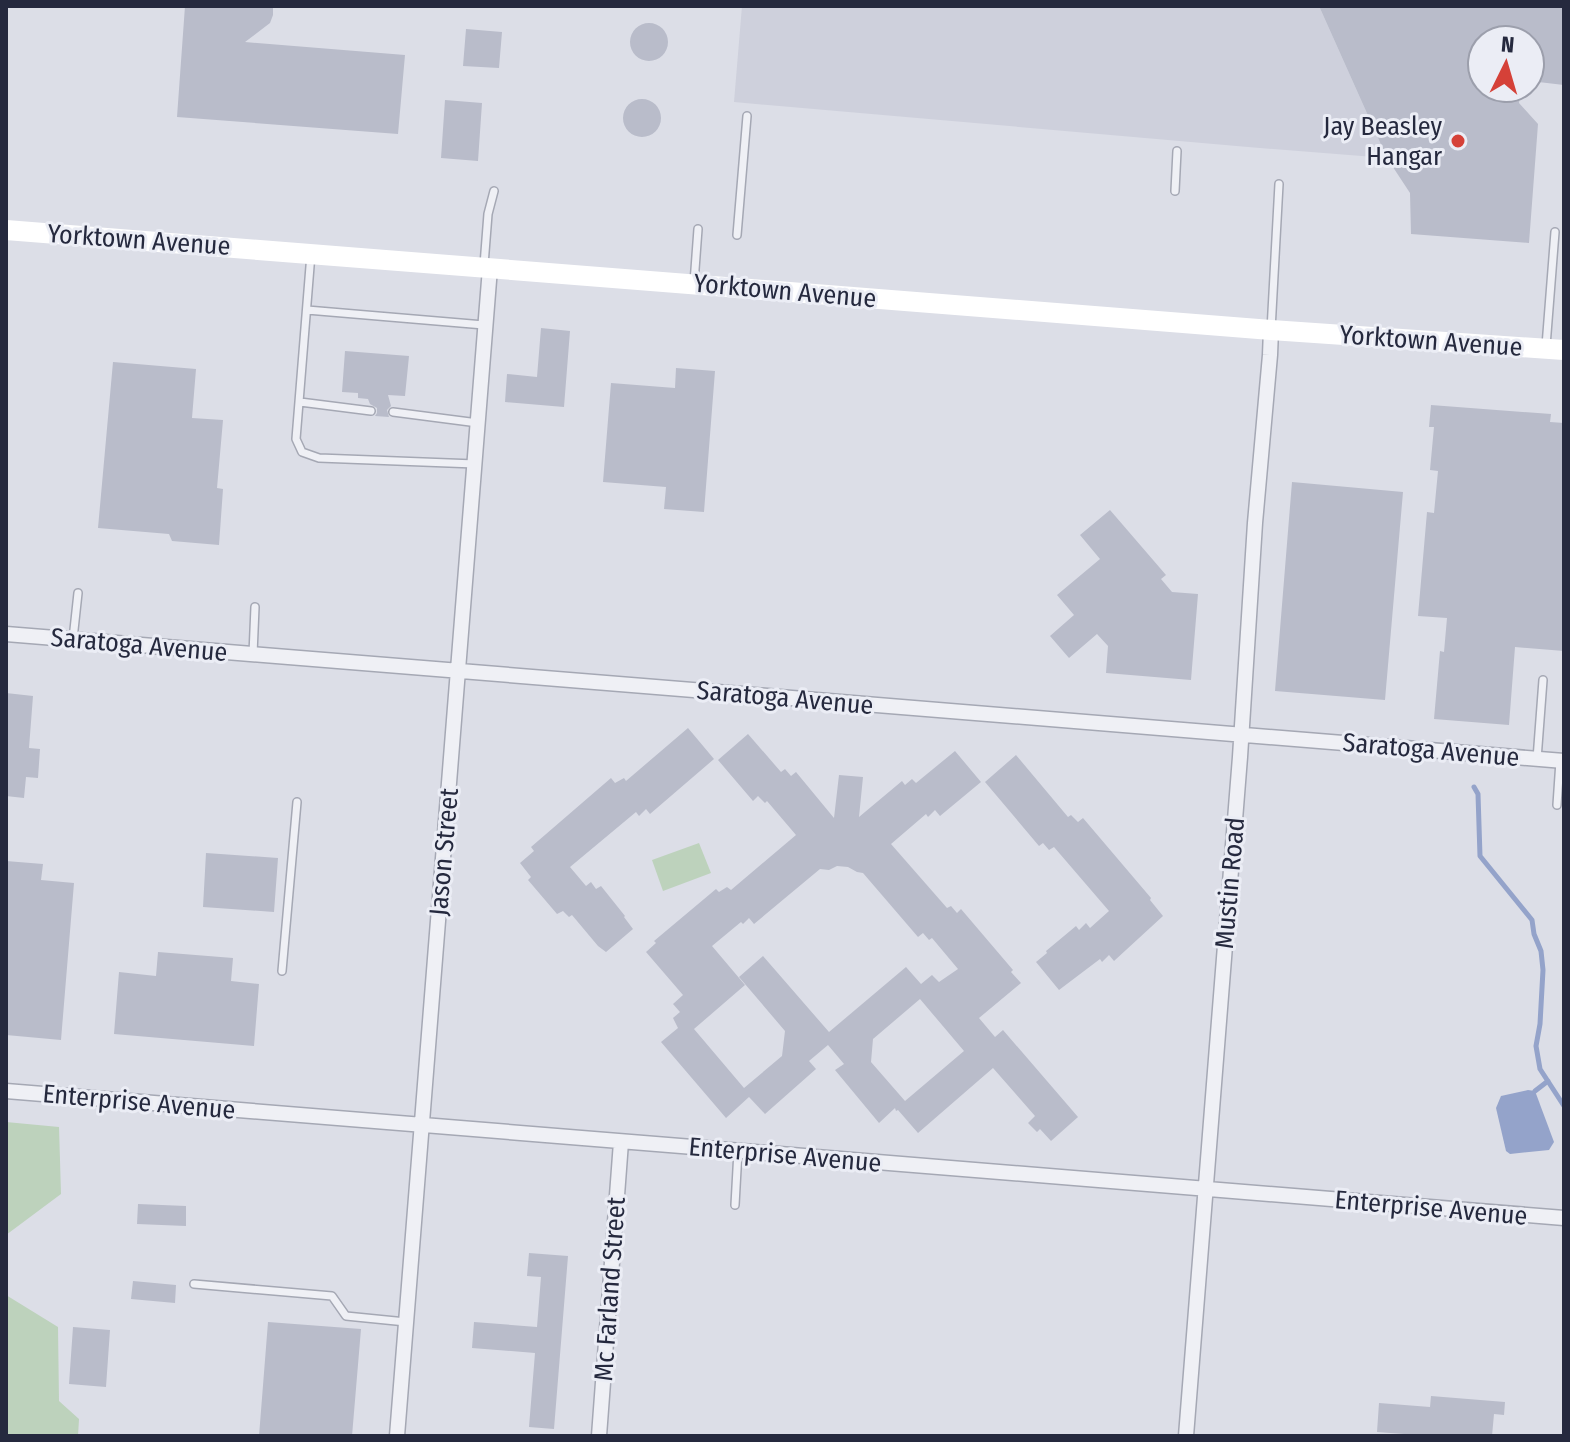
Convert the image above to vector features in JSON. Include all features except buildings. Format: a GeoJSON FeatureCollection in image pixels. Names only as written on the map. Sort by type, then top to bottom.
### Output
{"type":"FeatureCollection","features":[{"type":"Feature","properties":{"kind":"main road","name":"Yorktown Avenue"},"geometry":{"type":"LineString","coordinates":[[6,230],[1271,330],[1555,349]]}},
{"type":"Feature","properties":{"kind":"street","name":"Jason Street"},"geometry":{"type":"LineString","coordinates":[[397,1436],[486,325],[487,268]]}},
{"type":"Feature","properties":{"kind":"street","name":"Mustin Road"},"geometry":{"type":"LineString","coordinates":[[1186,1436],[1271,330]]}},
{"type":"Feature","properties":{"kind":"street","name":"Saratoga Avenue"},"geometry":{"type":"LineString","coordinates":[[6,634],[1562,761]]}},
{"type":"Feature","properties":{"kind":"street","name":"Enterprise Avenue"},"geometry":{"type":"LineString","coordinates":[[6,1091],[1564,1218]]}},
{"type":"Feature","properties":{"kind":"street","name":"Mc Farland Street"},"geometry":{"type":"LineString","coordinates":[[599,1436],[621,1142]]}},
{"type":"Feature","properties":{"kind":"lane"},"geometry":{"type":"LineString","coordinates":[[737,235],[747,116]]}},
{"type":"Feature","properties":{"kind":"lane"},"geometry":{"type":"LineString","coordinates":[[1175,191],[1177,151]]}},
{"type":"Feature","properties":{"kind":"lane"},"geometry":{"type":"LineString","coordinates":[[1271,330],[1279,184]]}},
{"type":"Feature","properties":{"kind":"lane"},"geometry":{"type":"LineString","coordinates":[[487,268],[488,214],[494,191]]}},
{"type":"Feature","properties":{"kind":"lane"},"geometry":{"type":"LineString","coordinates":[[694,284],[698,229]]}},
{"type":"Feature","properties":{"kind":"lane"},"geometry":{"type":"LineString","coordinates":[[1555,232],[1555,349]]}},
{"type":"Feature","properties":{"kind":"lane"},"geometry":{"type":"LineString","coordinates":[[311,254],[296,439],[302,452],[319,458],[475,464]]}},
{"type":"Feature","properties":{"kind":"lane"},"geometry":{"type":"LineString","coordinates":[[307,310],[486,325]]}},
{"type":"Feature","properties":{"kind":"lane"},"geometry":{"type":"LineString","coordinates":[[300,402],[371,411]]}},
{"type":"Feature","properties":{"kind":"lane"},"geometry":{"type":"LineString","coordinates":[[393,412],[478,423]]}},
{"type":"Feature","properties":{"kind":"lane"},"geometry":{"type":"LineString","coordinates":[[73,639],[78,593]]}},
{"type":"Feature","properties":{"kind":"lane"},"geometry":{"type":"LineString","coordinates":[[253,654],[255,607]]}},
{"type":"Feature","properties":{"kind":"lane"},"geometry":{"type":"LineString","coordinates":[[1537,759],[1543,680]]}},
{"type":"Feature","properties":{"kind":"lane"},"geometry":{"type":"LineString","coordinates":[[1557,805],[1562,761]]}},
{"type":"Feature","properties":{"kind":"lane"},"geometry":{"type":"LineString","coordinates":[[282,971],[297,802]]}},
{"type":"Feature","properties":{"kind":"lane"},"geometry":{"type":"LineString","coordinates":[[735,1205],[738,1151]]}},
{"type":"Feature","properties":{"kind":"lane"},"geometry":{"type":"LineString","coordinates":[[194,1284],[332,1296],[346,1316],[406,1322]]}},
{"type":"Feature","properties":{"kind":"shaded area"},"geometry":{"type":"Polygon","coordinates":[[[742,6],[1319,6],[1387,158],[734,102],[742,6]]]}},
{"type":"Feature","properties":{"kind":"green space"},"geometry":{"type":"Polygon","coordinates":[[[699,843],[711,873],[663,891],[652,860],[699,843]]]}},
{"type":"Feature","properties":{"kind":"green space"},"geometry":{"type":"Polygon","coordinates":[[[6,1122],[59,1127],[61,1194],[6,1235],[6,1122]]]}},
{"type":"Feature","properties":{"kind":"green space"},"geometry":{"type":"Polygon","coordinates":[[[6,1295],[58,1327],[59,1401],[79,1419],[78,1436],[6,1436],[6,1295]]]}},
{"type":"Feature","properties":{"kind":"water"},"geometry":{"type":"Polygon","coordinates":[[[1535,1091],[1554,1142],[1549,1150],[1510,1154],[1506,1151],[1496,1108],[1501,1096],[1535,1091]]]}},
{"type":"Feature","properties":{"kind":"waterway"},"geometry":{"type":"LineString","coordinates":[[1474,787],[1478,794],[1480,856],[1532,920],[1541,951],[1543,970],[1536,1046],[1540,1069],[1564,1106]]}},
{"type":"Feature","properties":{"kind":"waterway"},"geometry":{"type":"LineString","coordinates":[[1535,1091],[1548,1081]]}},
{"type":"Feature","properties":{"kind":"place","name":"Jay Beasley Hangar"},"geometry":{"type":"Point","coordinates":[1458,141]}}]}
